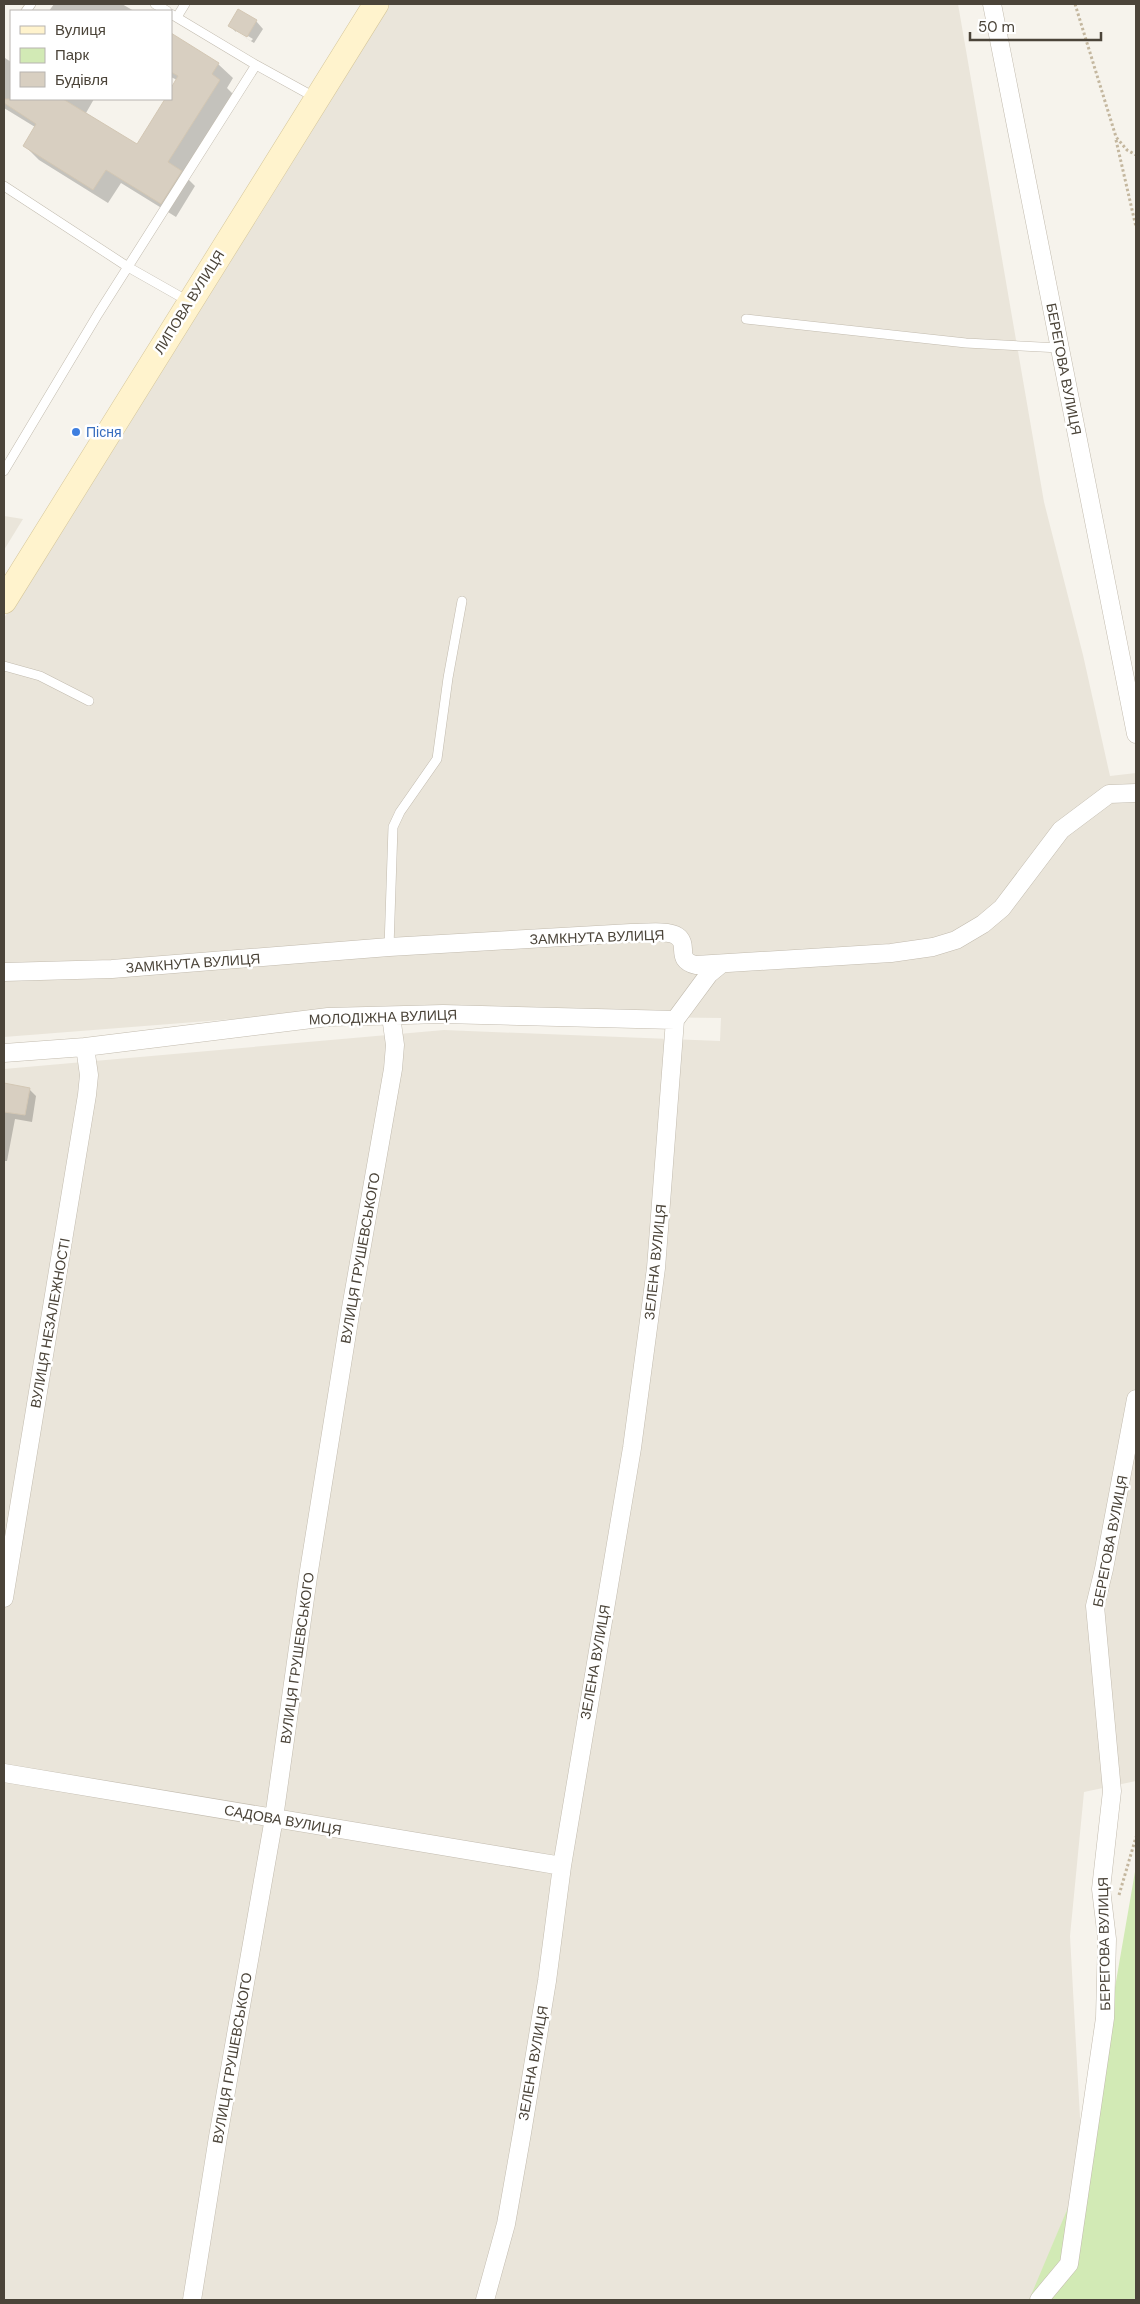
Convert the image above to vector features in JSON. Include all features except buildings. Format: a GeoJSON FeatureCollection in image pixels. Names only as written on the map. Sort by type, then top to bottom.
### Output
{"type":"FeatureCollection","features":[{"type":"Feature","properties":{"kind":"street","name":"ЛИПОВА ВУЛИЦЯ"},"geometry":{"type":"LineString","coordinates":[[4,601],[376,4]]}},
{"type":"Feature","properties":{"kind":"street","name":"БЕРЕГОВА ВУЛИЦЯ"},"geometry":{"type":"LineString","coordinates":[[992,4],[1136,734]]}},
{"type":"Feature","properties":{"kind":"street","name":"ЗАМКНУТА ВУЛИЦЯ"},"geometry":{"type":"LineString","coordinates":[[4,972],[122,968],[389,947],[670,933],[676,935],[681,940],[684,958],[689,964],[720,965],[891,954],[933,948],[956,940],[983,924],[1002,908],[1062,830],[1109,794],[1136,792]]}},
{"type":"Feature","properties":{"kind":"street"},"geometry":{"type":"LineString","coordinates":[[675,1020],[709,974],[720,965]]}},
{"type":"Feature","properties":{"kind":"street","name":"МОЛОДІЖНА ВУЛИЦЯ"},"geometry":{"type":"LineString","coordinates":[[4,1053],[85,1047],[328,1017],[453,1014],[675,1020]]}},
{"type":"Feature","properties":{"kind":"street","name":"ВУЛИЦЯ ГРУШЕВСЬКОГО"},"geometry":{"type":"LineString","coordinates":[[192,2300],[218,2137],[274,1818],[308,1577],[349,1318],[393,1069],[395,1045],[391,1016]]}},
{"type":"Feature","properties":{"kind":"street","name":"ЗЕЛЕНА ВУЛИЦЯ"},"geometry":{"type":"LineString","coordinates":[[485,2300],[506,2224],[546,1990],[562,1866],[632,1448],[654,1287],[675,1020]]}},
{"type":"Feature","properties":{"kind":"street","name":"ВУЛИЦЯ НЕЗАЛЕЖНОСТІ"},"geometry":{"type":"LineString","coordinates":[[4,1598],[85,1104],[89,1075],[85,1047]]}},
{"type":"Feature","properties":{"kind":"street","name":"БЕРЕГОВА ВУЛИЦЯ"},"geometry":{"type":"LineString","coordinates":[[1039,2300],[1069,2264],[1105,2018],[1107,1939],[1101,1889],[1112,1791],[1095,1606],[1104,1569],[1136,1399]]}},
{"type":"Feature","properties":{"kind":"street","name":"САДОВА ВУЛИЦЯ"},"geometry":{"type":"LineString","coordinates":[[4,1773],[562,1866]]}},
{"type":"Feature","properties":{"kind":"lane"},"geometry":{"type":"LineString","coordinates":[[154,4],[165,10]]}},
{"type":"Feature","properties":{"kind":"lane"},"geometry":{"type":"LineString","coordinates":[[185,4],[174,15],[256,65],[317,98]]}},
{"type":"Feature","properties":{"kind":"lane"},"geometry":{"type":"LineString","coordinates":[[4,471],[128,267],[256,65]]}},
{"type":"Feature","properties":{"kind":"lane"},"geometry":{"type":"LineString","coordinates":[[4,186],[128,267],[189,302]]}},
{"type":"Feature","properties":{"kind":"lane"},"geometry":{"type":"LineString","coordinates":[[746,319],[966,343],[1060,348]]}},
{"type":"Feature","properties":{"kind":"lane"},"geometry":{"type":"LineString","coordinates":[[389,947],[393,827],[400,812],[437,759],[448,678],[462,601]]}},
{"type":"Feature","properties":{"kind":"lane"},"geometry":{"type":"LineString","coordinates":[[4,666],[40,676],[89,701]]}},
{"type":"Feature","properties":{"kind":"path"},"geometry":{"type":"LineString","coordinates":[[1075,4],[1116,137],[1136,227]]}},
{"type":"Feature","properties":{"kind":"path"},"geometry":{"type":"LineString","coordinates":[[1116,137],[1127,150],[1136,155]]}},
{"type":"Feature","properties":{"kind":"path"},"geometry":{"type":"LineString","coordinates":[[1118,1902],[1136,1837]]}},
{"type":"Feature","properties":{"kind":"shaded area"},"geometry":{"type":"Polygon","coordinates":[[[388,4],[958,4],[1044,502],[1083,655],[1110,776],[1136,773],[1136,1781],[1084,1792],[1070,1936],[1083,2172],[1030,2300],[4,2300],[4,1069],[444,1030],[720,1041],[721,1018],[311,1013],[4,1037],[4,618],[388,4]]]}},
{"type":"Feature","properties":{"kind":"shaded area"},"geometry":{"type":"Polygon","coordinates":[[[4,516],[23,519],[4,550],[4,516]]]}},
{"type":"Feature","properties":{"kind":"green space"},"geometry":{"type":"Polygon","coordinates":[[[1136,1866],[1136,2300],[1029,2300],[1083,2172],[1136,1866]]]}},
{"type":"Feature","properties":{"kind":"place","name":"Пісня"},"geometry":{"type":"Point","coordinates":[76,432]}}]}
